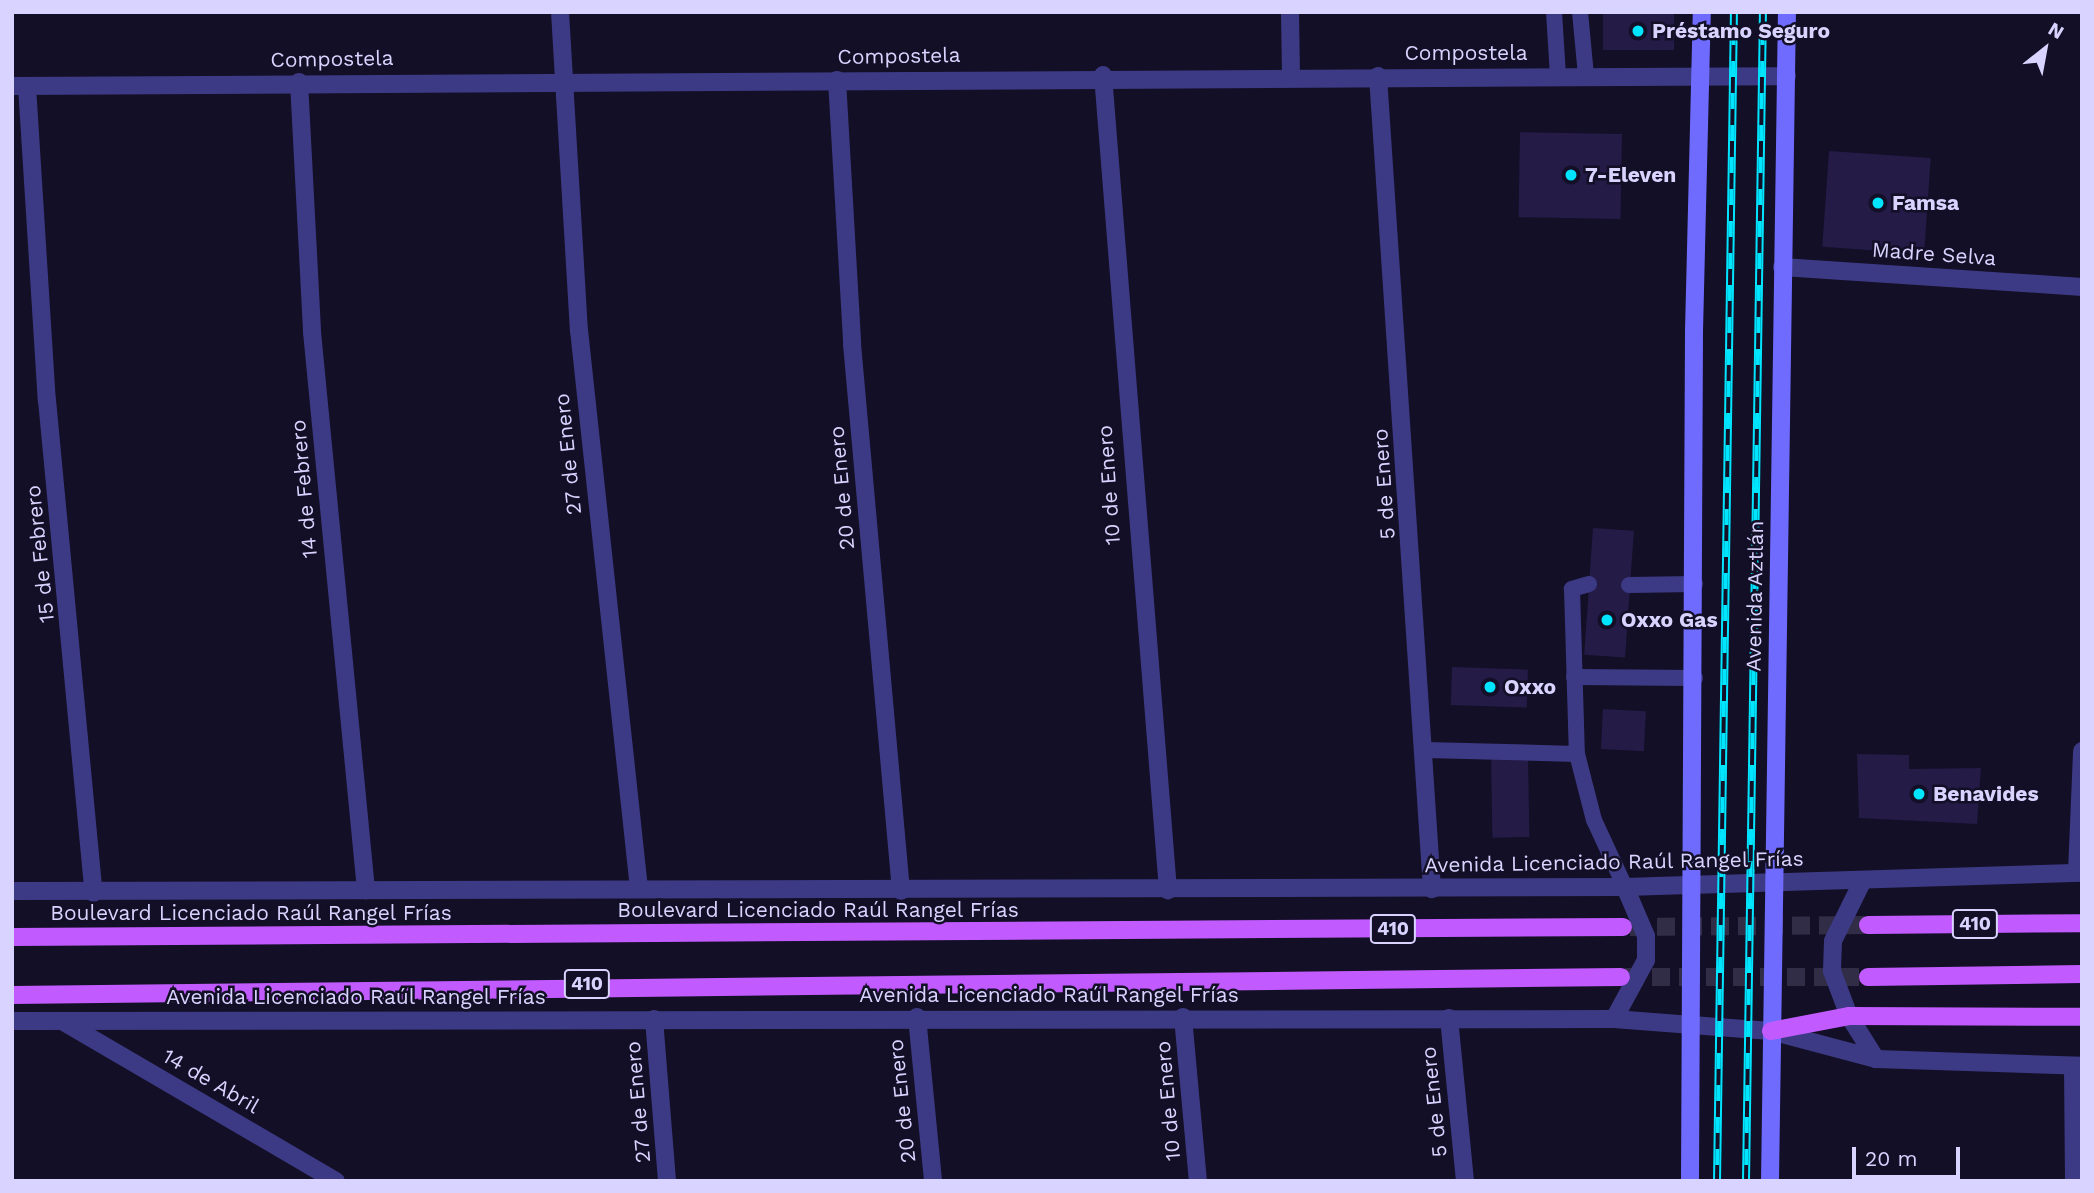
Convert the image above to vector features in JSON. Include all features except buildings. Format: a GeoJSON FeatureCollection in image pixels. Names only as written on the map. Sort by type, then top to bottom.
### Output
{"type":"FeatureCollection","features":[{"type":"Feature","properties":{"kind":"main road"},"geometry":{"type":"LineString","coordinates":[[1690,1181],[1702,12]]}},
{"type":"Feature","properties":{"kind":"main road","name":"Avenida Aztlán"},"geometry":{"type":"LineString","coordinates":[[1770,1181],[1787,12]]}},
{"type":"Feature","properties":{"kind":"main road","name":"410"},"geometry":{"type":"LineString","coordinates":[[1868,925],[2082,923]]}},
{"type":"Feature","properties":{"kind":"main road","name":"Boulevard Licenciado Raúl Rangel Frías"},"geometry":{"type":"LineString","coordinates":[[12,937],[1623,927]]}},
{"type":"Feature","properties":{"kind":"main road"},"geometry":{"type":"LineString","coordinates":[[1868,977],[2082,974]]}},
{"type":"Feature","properties":{"kind":"main road","name":"410"},"geometry":{"type":"LineString","coordinates":[[12,995],[1621,977]]}},
{"type":"Feature","properties":{"kind":"main road"},"geometry":{"type":"LineString","coordinates":[[1771,1031],[1849,1016],[2082,1017]]}},
{"type":"Feature","properties":{"kind":"street","name":"27 de Enero"},"geometry":{"type":"LineString","coordinates":[[560,12],[579,330],[639,889]]}},
{"type":"Feature","properties":{"kind":"street"},"geometry":{"type":"LineString","coordinates":[[1290,12],[1291,75]]}},
{"type":"Feature","properties":{"kind":"street","name":"Compostela"},"geometry":{"type":"LineString","coordinates":[[20,86],[565,79],[837,80],[1103,75],[1558,75],[1702,81],[1787,76]]}},
{"type":"Feature","properties":{"kind":"street","name":"10 de Enero"},"geometry":{"type":"LineString","coordinates":[[1103,75],[1168,890]]}},
{"type":"Feature","properties":{"kind":"street","name":"5 de Enero"},"geometry":{"type":"LineString","coordinates":[[1378,76],[1426,750],[1432,889]]}},
{"type":"Feature","properties":{"kind":"street","name":"20 de Enero"},"geometry":{"type":"LineString","coordinates":[[837,80],[852,344],[901,891]]}},
{"type":"Feature","properties":{"kind":"street","name":"14 de Febrero"},"geometry":{"type":"LineString","coordinates":[[299,82],[312,332],[366,890]]}},
{"type":"Feature","properties":{"kind":"street","name":"15 de Febrero"},"geometry":{"type":"LineString","coordinates":[[20,86],[94,893]]}},
{"type":"Feature","properties":{"kind":"street","name":"Madre Selva"},"geometry":{"type":"LineString","coordinates":[[1782,267],[2082,287]]}},
{"type":"Feature","properties":{"kind":"street"},"geometry":{"type":"LineString","coordinates":[[2079,872],[2082,751]]}},
{"type":"Feature","properties":{"kind":"street","name":"Avenida Licenciado Raúl Rangel Frías"},"geometry":{"type":"LineString","coordinates":[[12,891],[94,893],[639,889],[1432,889],[1625,887],[2079,872]]}},
{"type":"Feature","properties":{"kind":"street"},"geometry":{"type":"LineString","coordinates":[[1863,880],[1833,941],[1832,971],[1849,1016],[1876,1059]]}},
{"type":"Feature","properties":{"kind":"street"},"geometry":{"type":"LineString","coordinates":[[1614,1019],[1646,960],[1646,936],[1625,887]]}},
{"type":"Feature","properties":{"kind":"street","name":"20 de Enero"},"geometry":{"type":"LineString","coordinates":[[917,1017],[933,1181]]}},
{"type":"Feature","properties":{"kind":"street","name":"Avenida Licenciado Raúl Rangel Frías"},"geometry":{"type":"LineString","coordinates":[[12,1021],[917,1017],[1614,1019],[1771,1031],[1876,1059],[2078,1066]]}},
{"type":"Feature","properties":{"kind":"street","name":"10 de Enero"},"geometry":{"type":"LineString","coordinates":[[1183,1017],[1198,1181]]}},
{"type":"Feature","properties":{"kind":"street","name":"5 de Enero"},"geometry":{"type":"LineString","coordinates":[[1449,1018],[1465,1181]]}},
{"type":"Feature","properties":{"kind":"street","name":"27 de Enero"},"geometry":{"type":"LineString","coordinates":[[654,1019],[667,1181]]}},
{"type":"Feature","properties":{"kind":"street","name":"14 de Abril"},"geometry":{"type":"LineString","coordinates":[[62,1021],[336,1181]]}},
{"type":"Feature","properties":{"kind":"street"},"geometry":{"type":"LineString","coordinates":[[2074,1181],[2078,1066]]}},
{"type":"Feature","properties":{"kind":"lane"},"geometry":{"type":"LineString","coordinates":[[1554,12],[1558,75]]}},
{"type":"Feature","properties":{"kind":"lane"},"geometry":{"type":"LineString","coordinates":[[1580,12],[1586,76]]}},
{"type":"Feature","properties":{"kind":"lane"},"geometry":{"type":"LineString","coordinates":[[1589,584],[1572,589],[1577,754],[1594,820],[1625,887]]}},
{"type":"Feature","properties":{"kind":"lane"},"geometry":{"type":"LineString","coordinates":[[1629,585],[1695,584]]}},
{"type":"Feature","properties":{"kind":"lane"},"geometry":{"type":"LineString","coordinates":[[1574,677],[1695,678]]}},
{"type":"Feature","properties":{"kind":"lane"},"geometry":{"type":"LineString","coordinates":[[1426,750],[1577,754]]}},
{"type":"Feature","properties":{"kind":"tunnel"},"geometry":{"type":"LineString","coordinates":[[1630,927],[1868,925]]}},
{"type":"Feature","properties":{"kind":"tunnel"},"geometry":{"type":"LineString","coordinates":[[1625,977],[1868,977]]}},
{"type":"Feature","properties":{"kind":"railway"},"geometry":{"type":"LineString","coordinates":[[1717,1181],[1734,12]]}},
{"type":"Feature","properties":{"kind":"railway"},"geometry":{"type":"LineString","coordinates":[[1746,1181],[1763,12]]}},
{"type":"Feature","properties":{"kind":"place","name":"Préstamo Seguro"},"geometry":{"type":"Point","coordinates":[1638,31]}},
{"type":"Feature","properties":{"kind":"place","name":"7-Eleven"},"geometry":{"type":"Point","coordinates":[1571,175]}},
{"type":"Feature","properties":{"kind":"place","name":"Famsa"},"geometry":{"type":"Point","coordinates":[1878,203]}},
{"type":"Feature","properties":{"kind":"place","name":"Oxxo Gas"},"geometry":{"type":"Point","coordinates":[1607,620]}},
{"type":"Feature","properties":{"kind":"place","name":"Oxxo"},"geometry":{"type":"Point","coordinates":[1490,687]}},
{"type":"Feature","properties":{"kind":"place","name":"Benavides"},"geometry":{"type":"Point","coordinates":[1919,794]}}]}
